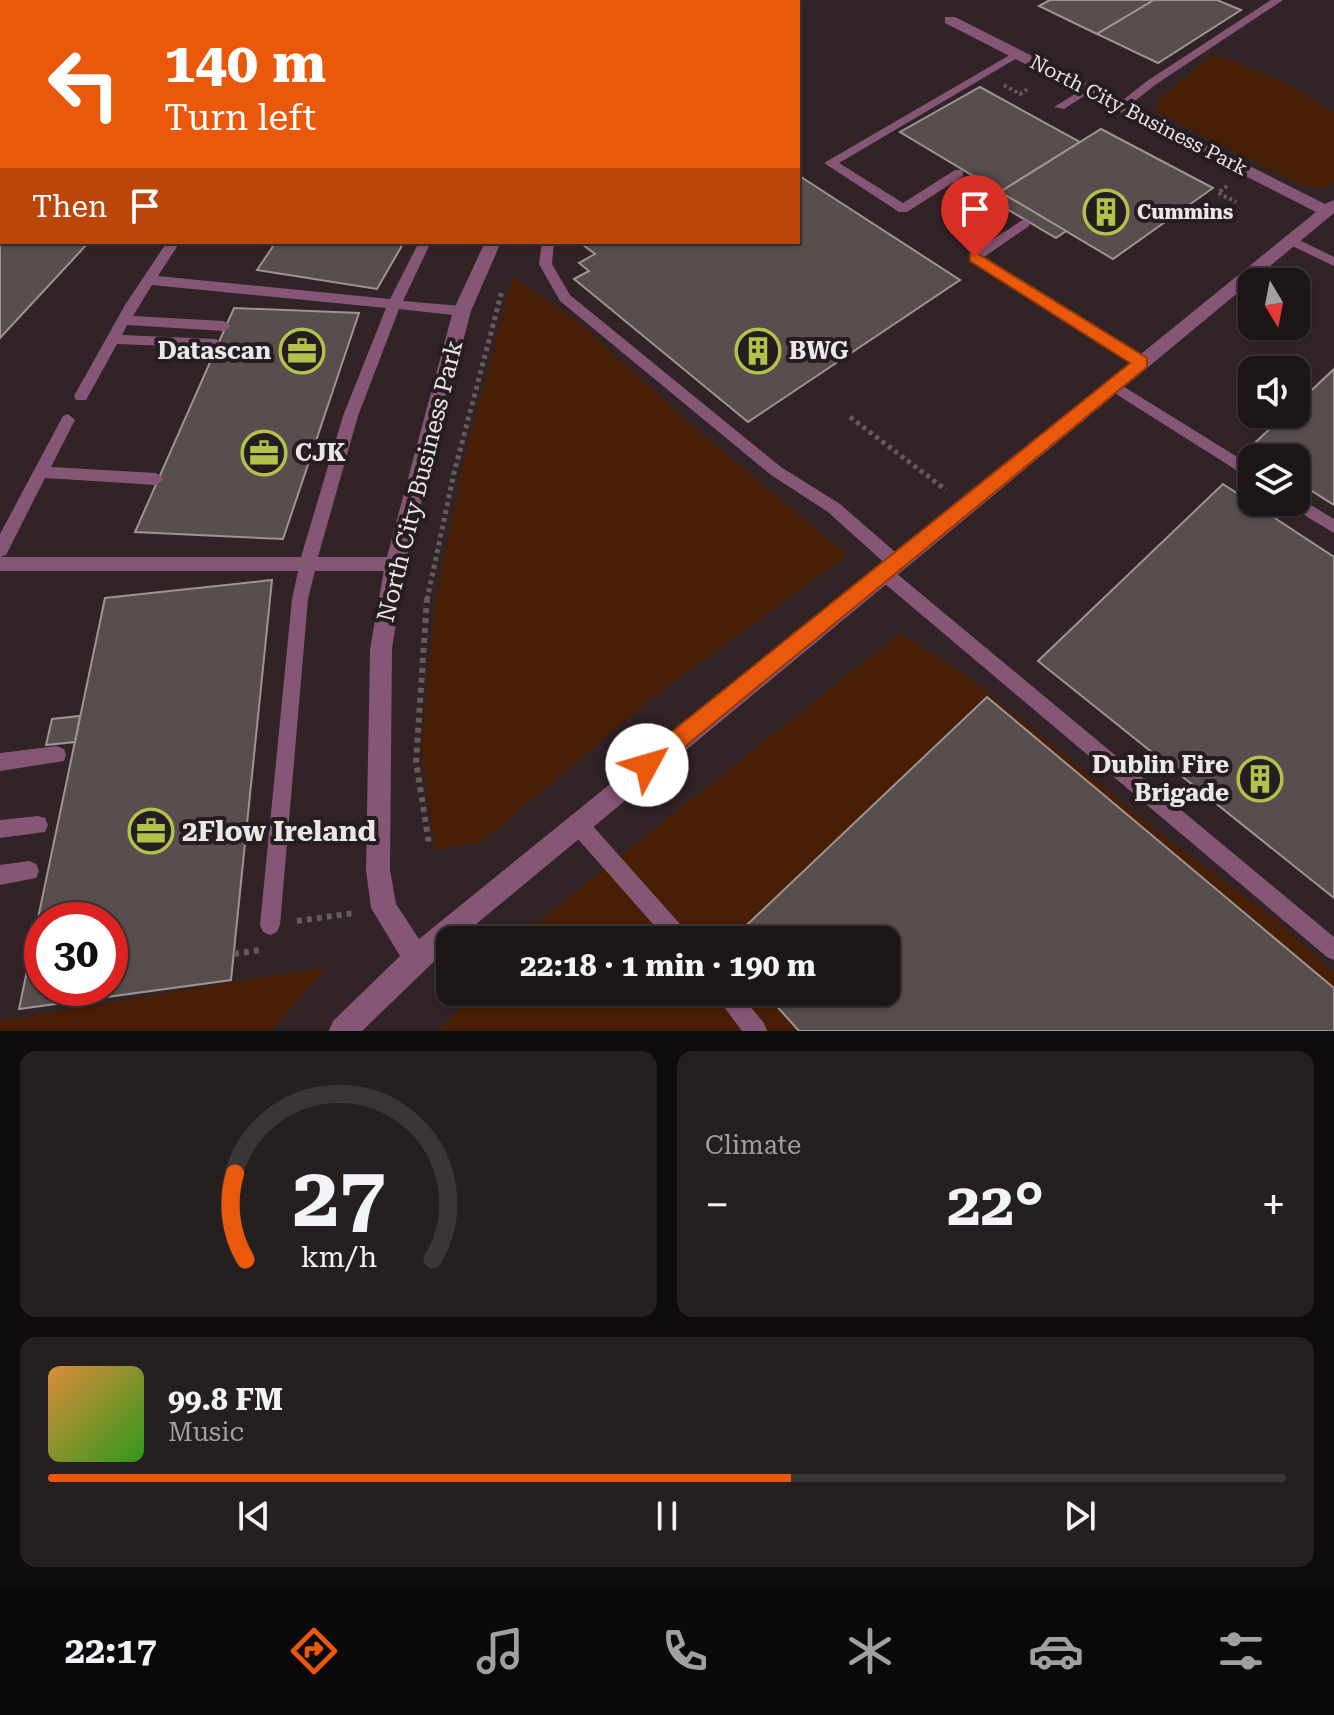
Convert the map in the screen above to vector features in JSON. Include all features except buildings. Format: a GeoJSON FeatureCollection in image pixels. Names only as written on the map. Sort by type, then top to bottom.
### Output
{"type":"FeatureCollection","features":[{"type":"Feature","properties":{"kind":"street","name":"North City Business Park"},"geometry":{"type":"LineString","coordinates":[[343,1031],[416,958],[577,823],[1331,208],[950,20]]}},
{"type":"Feature","properties":{"kind":"street","name":"North City Business Park"},"geometry":{"type":"LineString","coordinates":[[416,958],[384,908],[378,870],[381,649],[395,564],[462,311],[492,244]]}},
{"type":"Feature","properties":{"kind":"lane"},"geometry":{"type":"LineString","coordinates":[[1122,106],[1151,83],[1278,0]]}},
{"type":"Feature","properties":{"kind":"lane"},"geometry":{"type":"LineString","coordinates":[[959,173],[903,209],[830,163],[1019,54]]}},
{"type":"Feature","properties":{"kind":"lane"},"geometry":{"type":"LineString","coordinates":[[1060,107],[1088,89]]}},
{"type":"Feature","properties":{"kind":"lane"},"geometry":{"type":"LineString","coordinates":[[1024,223],[975,257],[1141,362]]}},
{"type":"Feature","properties":{"kind":"lane"},"geometry":{"type":"LineString","coordinates":[[1291,240],[1334,262]]}},
{"type":"Feature","properties":{"kind":"lane"},"geometry":{"type":"LineString","coordinates":[[81,396],[148,280],[173,244]]}},
{"type":"Feature","properties":{"kind":"lane"},"geometry":{"type":"LineString","coordinates":[[270,925],[300,599],[307,565],[342,446],[392,305],[424,244]]}},
{"type":"Feature","properties":{"kind":"lane"},"geometry":{"type":"LineString","coordinates":[[548,244],[544,260],[551,280],[565,298],[776,471],[834,508],[890,568],[1334,950]]}},
{"type":"Feature","properties":{"kind":"lane"},"geometry":{"type":"LineString","coordinates":[[148,280],[462,311]]}},
{"type":"Feature","properties":{"kind":"lane"},"geometry":{"type":"LineString","coordinates":[[124,320],[224,326]]}},
{"type":"Feature","properties":{"kind":"lane"},"geometry":{"type":"LineString","coordinates":[[113,339],[216,344]]}},
{"type":"Feature","properties":{"kind":"lane"},"geometry":{"type":"LineString","coordinates":[[1113,385],[1238,465]]}},
{"type":"Feature","properties":{"kind":"lane"},"geometry":{"type":"LineString","coordinates":[[0,550],[68,420]]}},
{"type":"Feature","properties":{"kind":"lane"},"geometry":{"type":"LineString","coordinates":[[41,472],[156,479]]}},
{"type":"Feature","properties":{"kind":"lane"},"geometry":{"type":"LineString","coordinates":[[1310,512],[1334,527]]}},
{"type":"Feature","properties":{"kind":"lane"},"geometry":{"type":"LineString","coordinates":[[0,564],[395,564]]}},
{"type":"Feature","properties":{"kind":"lane"},"geometry":{"type":"LineString","coordinates":[[0,762],[57,755]]}},
{"type":"Feature","properties":{"kind":"lane"},"geometry":{"type":"LineString","coordinates":[[577,823],[607,861],[669,926]]}},
{"type":"Feature","properties":{"kind":"lane"},"geometry":{"type":"LineString","coordinates":[[0,829],[38,825]]}},
{"type":"Feature","properties":{"kind":"lane"},"geometry":{"type":"LineString","coordinates":[[0,875],[29,871]]}},
{"type":"Feature","properties":{"kind":"lane"},"geometry":{"type":"LineString","coordinates":[[735,1006],[756,1031]]}},
{"type":"Feature","properties":{"kind":"path"},"geometry":{"type":"LineString","coordinates":[[429,844],[416,762],[427,594],[457,459],[503,289]]}},
{"type":"Feature","properties":{"kind":"path"},"geometry":{"type":"LineString","coordinates":[[850,417],[966,505]]}},
{"type":"Feature","properties":{"kind":"path"},"geometry":{"type":"LineString","coordinates":[[234,954],[268,948],[270,925],[384,908]]}},
{"type":"Feature","properties":{"kind":"shaded area"},"geometry":{"type":"Polygon","coordinates":[[[800,0],[1334,0],[1334,1031],[0,1031],[0,244],[800,244],[800,0]]]}},
{"type":"Feature","properties":{"kind":"shaded area"},"geometry":{"type":"Polygon","coordinates":[[[1215,54],[1284,82],[1334,112],[1334,182],[1326,188],[1304,186],[1157,112],[1155,102],[1215,54]]]}},
{"type":"Feature","properties":{"kind":"shaded area"},"geometry":{"type":"Polygon","coordinates":[[[513,277],[581,324],[689,423],[847,555],[656,695],[481,842],[435,850],[421,748],[436,597],[465,457],[513,277]]]}},
{"type":"Feature","properties":{"kind":"shaded area"},"geometry":{"type":"Polygon","coordinates":[[[900,633],[970,678],[1167,839],[1276,920],[1334,973],[1334,1031],[438,1031],[461,1006],[900,1006],[900,926],[535,926],[900,633]]]}},
{"type":"Feature","properties":{"kind":"shaded area"},"geometry":{"type":"Polygon","coordinates":[[[326,967],[271,1031],[0,1031],[0,1021],[91,1006],[128,1006],[128,1000],[326,967]]]}},
{"type":"Feature","properties":{"kind":"place","name":"Cummins"},"geometry":{"type":"Point","coordinates":[1106,212]}},
{"type":"Feature","properties":{"kind":"place","name":"Datascan"},"geometry":{"type":"Point","coordinates":[302,351]}},
{"type":"Feature","properties":{"kind":"place","name":"BWG"},"geometry":{"type":"Point","coordinates":[758,351]}},
{"type":"Feature","properties":{"kind":"place","name":"CJK"},"geometry":{"type":"Point","coordinates":[264,453]}},
{"type":"Feature","properties":{"kind":"place","name":"Dublin Fire Brigade"},"geometry":{"type":"Point","coordinates":[1260,779]}},
{"type":"Feature","properties":{"kind":"place","name":"2Flow Ireland"},"geometry":{"type":"Point","coordinates":[151,831]}},
{"type":"Feature","properties":{"kind":"route"},"geometry":{"type":"LineString","coordinates":[[647,765],[1141,362],[975,257]]}}]}
